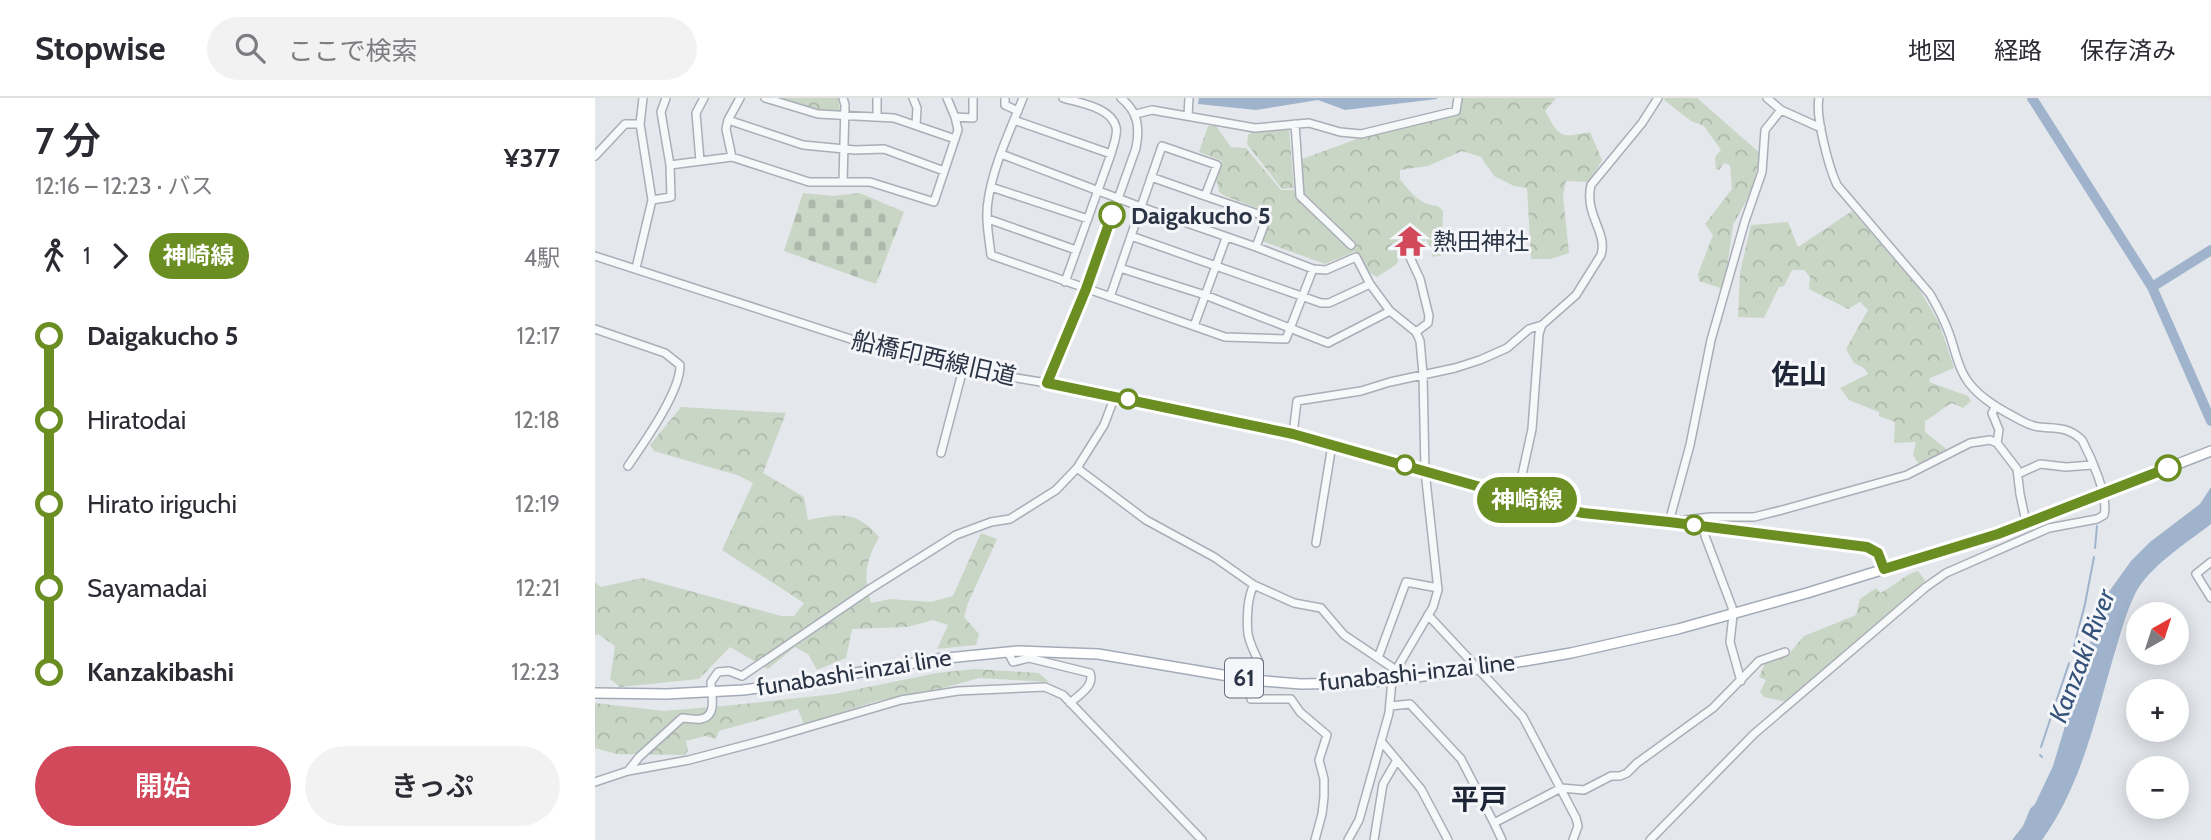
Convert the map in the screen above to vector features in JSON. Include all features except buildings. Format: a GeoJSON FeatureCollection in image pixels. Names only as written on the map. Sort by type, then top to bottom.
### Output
{"type":"FeatureCollection","features":[{"type":"Feature","properties":{"kind":"main road","name":"funabashi-inzai line"},"geometry":{"type":"LineString","coordinates":[[595,693],[655,695],[711,692],[804,682],[937,659],[1037,650],[1098,654],[1252,680],[1318,684],[1392,680],[1478,669],[1614,644],[1733,615],[1955,549],[2211,451]]}},
{"type":"Feature","properties":{"kind":"street"},"geometry":{"type":"LineString","coordinates":[[636,268],[652,200],[640,124],[643,98]]}},
{"type":"Feature","properties":{"kind":"street"},"geometry":{"type":"LineString","coordinates":[[652,200],[671,197],[670,165],[661,112],[666,98]]}},
{"type":"Feature","properties":{"kind":"street"},"geometry":{"type":"LineString","coordinates":[[700,162],[696,113],[704,98]]}},
{"type":"Feature","properties":{"kind":"street"},"geometry":{"type":"LineString","coordinates":[[732,157],[726,128],[740,98]]}},
{"type":"Feature","properties":{"kind":"street"},"geometry":{"type":"LineString","coordinates":[[765,98],[818,114],[894,118],[955,139]]}},
{"type":"Feature","properties":{"kind":"street"},"geometry":{"type":"LineString","coordinates":[[843,98],[843,182]]}},
{"type":"Feature","properties":{"kind":"street"},"geometry":{"type":"LineString","coordinates":[[877,98],[877,117]]}},
{"type":"Feature","properties":{"kind":"street"},"geometry":{"type":"LineString","coordinates":[[913,98],[917,108],[916,125]]}},
{"type":"Feature","properties":{"kind":"street"},"geometry":{"type":"LineString","coordinates":[[670,165],[732,157],[809,181],[870,182],[934,202],[958,130],[947,98]]}},
{"type":"Feature","properties":{"kind":"street"},"geometry":{"type":"LineString","coordinates":[[955,117],[973,118],[973,98]]}},
{"type":"Feature","properties":{"kind":"street"},"geometry":{"type":"LineString","coordinates":[[1005,98],[1005,104],[1018,111]]}},
{"type":"Feature","properties":{"kind":"street"},"geometry":{"type":"LineString","coordinates":[[1023,98],[1001,154],[987,204],[991,255],[1225,337],[1286,339],[1313,269]]}},
{"type":"Feature","properties":{"kind":"street"},"geometry":{"type":"LineString","coordinates":[[1063,98],[1100,110],[1113,120],[1116,127],[1111,154],[1065,282]]}},
{"type":"Feature","properties":{"kind":"street"},"geometry":{"type":"LineString","coordinates":[[1047,383],[1086,289],[1136,148],[1139,134],[1136,114],[1121,98]]}},
{"type":"Feature","properties":{"kind":"street"},"geometry":{"type":"LineString","coordinates":[[1188,116],[1189,98]]}},
{"type":"Feature","properties":{"kind":"street"},"geometry":{"type":"LineString","coordinates":[[1136,114],[1152,110],[1255,128],[1295,124],[1319,125],[1340,132],[1361,134],[1456,111],[1458,98]]}},
{"type":"Feature","properties":{"kind":"street"},"geometry":{"type":"LineString","coordinates":[[1293,434],[1297,401],[1361,391],[1481,360],[1507,348],[1529,329],[1542,325],[1576,295],[1601,255],[1603,243],[1590,208],[1591,185],[1658,98]]}},
{"type":"Feature","properties":{"kind":"street"},"geometry":{"type":"LineString","coordinates":[[1767,98],[1781,110],[1821,128]]}},
{"type":"Feature","properties":{"kind":"street"},"geometry":{"type":"LineString","coordinates":[[1650,840],[1754,734],[1926,587],[1946,573],[2049,528],[2104,515],[2106,506],[2102,493],[2082,440],[2076,434],[2064,428],[2032,426],[1996,406],[1979,394],[1968,381],[1941,313],[1930,294],[1837,185],[1831,174],[1817,109],[1819,98]]}},
{"type":"Feature","properties":{"kind":"street"},"geometry":{"type":"LineString","coordinates":[[1781,110],[1765,130],[1762,172],[1711,340],[1690,445],[1669,522],[1710,517],[1753,517],[1907,475],[1978,440],[1990,439],[2013,461],[2027,522]]}},
{"type":"Feature","properties":{"kind":"street"},"geometry":{"type":"LineString","coordinates":[[729,120],[803,145],[843,150],[884,149],[944,171]]}},
{"type":"Feature","properties":{"kind":"street"},"geometry":{"type":"LineString","coordinates":[[1014,120],[1111,154]]}},
{"type":"Feature","properties":{"kind":"street"},"geometry":{"type":"LineString","coordinates":[[595,156],[625,124],[640,124]]}},
{"type":"Feature","properties":{"kind":"street"},"geometry":{"type":"LineString","coordinates":[[1295,124],[1300,196],[1351,245]]}},
{"type":"Feature","properties":{"kind":"street"},"geometry":{"type":"LineString","coordinates":[[1109,297],[1162,146],[1217,165],[1205,196]]}},
{"type":"Feature","properties":{"kind":"street"},"geometry":{"type":"LineString","coordinates":[[1001,154],[1313,269],[1327,270],[1356,257],[1370,284],[1390,311],[1416,332],[1420,341],[1423,374],[1425,471],[1438,589],[1433,607],[1392,680],[1390,706],[1381,741],[1359,820],[1348,840]]}},
{"type":"Feature","properties":{"kind":"street"},"geometry":{"type":"LineString","coordinates":[[1151,177],[1267,217],[1257,247]]}},
{"type":"Feature","properties":{"kind":"street"},"geometry":{"type":"LineString","coordinates":[[991,187],[1087,219]]}},
{"type":"Feature","properties":{"kind":"street"},"geometry":{"type":"LineString","coordinates":[[988,219],[1076,250]]}},
{"type":"Feature","properties":{"kind":"street"},"geometry":{"type":"LineString","coordinates":[[1131,236],[1302,297],[1329,303],[1370,284]]}},
{"type":"Feature","properties":{"kind":"street"},"geometry":{"type":"LineString","coordinates":[[1194,326],[1226,238]]}},
{"type":"Feature","properties":{"kind":"street"},"geometry":{"type":"LineString","coordinates":[[1407,251],[1420,279],[1429,316],[1428,323],[1416,332]]}},
{"type":"Feature","properties":{"kind":"street","name":"船橋印西線旧道"},"geometry":{"type":"LineString","coordinates":[[595,257],[900,355],[1115,396],[1293,434],[1517,498],[1583,513],[1867,547],[1878,553],[1884,569]]}},
{"type":"Feature","properties":{"kind":"street"},"geometry":{"type":"LineString","coordinates":[[1120,268],[1205,295],[1328,343],[1390,311]]}},
{"type":"Feature","properties":{"kind":"street"},"geometry":{"type":"LineString","coordinates":[[1517,498],[1532,429],[1539,334],[1542,325]]}},
{"type":"Feature","properties":{"kind":"street"},"geometry":{"type":"LineString","coordinates":[[595,329],[665,353],[680,365],[678,379],[667,404],[628,466]]}},
{"type":"Feature","properties":{"kind":"street"},"geometry":{"type":"LineString","coordinates":[[941,453],[963,369]]}},
{"type":"Feature","properties":{"kind":"street"},"geometry":{"type":"LineString","coordinates":[[628,771],[639,757],[683,718],[699,719],[712,712],[711,681],[718,672],[729,671],[742,676],[955,535],[992,522],[1010,519],[1056,490],[1077,468],[1104,425],[1115,396]]}},
{"type":"Feature","properties":{"kind":"street"},"geometry":{"type":"LineString","coordinates":[[1996,406],[1992,413],[1999,430],[1997,443]]}},
{"type":"Feature","properties":{"kind":"street"},"geometry":{"type":"LineString","coordinates":[[1315,543],[1332,445]]}},
{"type":"Feature","properties":{"kind":"street"},"geometry":{"type":"LineString","coordinates":[[2018,474],[2040,464],[2066,467],[2092,465]]}},
{"type":"Feature","properties":{"kind":"street"},"geometry":{"type":"LineString","coordinates":[[1077,468],[1146,520],[1214,556],[1254,585],[1294,603],[1321,608],[1343,635],[1396,670]]}},
{"type":"Feature","properties":{"kind":"street"},"geometry":{"type":"LineString","coordinates":[[1704,526],[1705,536],[1733,615],[1730,642],[1741,681]]}},
{"type":"Feature","properties":{"kind":"street"},"geometry":{"type":"LineString","coordinates":[[2211,562],[2196,574],[2211,598]]}},
{"type":"Feature","properties":{"kind":"street"},"geometry":{"type":"LineString","coordinates":[[1378,658],[1406,582],[1438,589]]}},
{"type":"Feature","properties":{"kind":"street"},"geometry":{"type":"LineString","coordinates":[[1254,585],[1250,592],[1245,628],[1259,662],[1252,680],[1251,699],[1291,699],[1300,712],[1327,735],[1319,761],[1324,779],[1324,797],[1315,840]]}},
{"type":"Feature","properties":{"kind":"street"},"geometry":{"type":"LineString","coordinates":[[1428,615],[1523,717],[1576,818],[1578,826],[1573,840]]}},
{"type":"Feature","properties":{"kind":"street"},"geometry":{"type":"LineString","coordinates":[[1008,652],[1013,662],[1029,658],[1090,673],[1091,683],[1070,703]]}},
{"type":"Feature","properties":{"kind":"street"},"geometry":{"type":"LineString","coordinates":[[1494,823],[1561,788],[1584,790],[1611,776],[1627,773],[1713,708],[1759,661],[1784,652]]}},
{"type":"Feature","properties":{"kind":"street"},"geometry":{"type":"LineString","coordinates":[[595,782],[628,771],[708,755],[807,728],[881,704],[958,691],[1045,687],[1063,695],[1202,840]]}},
{"type":"Feature","properties":{"kind":"street"},"geometry":{"type":"LineString","coordinates":[[1390,706],[1410,704],[1461,759],[1503,840]]}},
{"type":"Feature","properties":{"kind":"street"},"geometry":{"type":"LineString","coordinates":[[1381,741],[1421,789],[1448,840]]}},
{"type":"Feature","properties":{"kind":"street"},"geometry":{"type":"LineString","coordinates":[[1374,840],[1383,784],[1397,760]]}},
{"type":"Feature","properties":{"kind":"green space"},"geometry":{"type":"Polygon","coordinates":[[[783,98],[838,98],[840,111],[818,111],[783,98]]]}},
{"type":"Feature","properties":{"kind":"green space"},"geometry":{"type":"Polygon","coordinates":[[[1461,98],[1556,98],[1545,111],[1558,131],[1567,135],[1590,132],[1602,160],[1590,182],[1566,181],[1563,196],[1569,253],[1551,259],[1531,259],[1527,188],[1514,186],[1494,176],[1481,157],[1462,151],[1428,166],[1400,170],[1400,179],[1411,193],[1443,211],[1442,232],[1448,254],[1433,257],[1427,240],[1402,249],[1397,264],[1377,277],[1365,270],[1356,251],[1325,264],[1262,241],[1270,213],[1219,192],[1216,178],[1222,161],[1199,152],[1208,126],[1216,126],[1231,147],[1246,148],[1281,190],[1295,190],[1294,162],[1365,136],[1461,113],[1461,98]]]}},
{"type":"Feature","properties":{"kind":"green space"},"geometry":{"type":"Polygon","coordinates":[[[1697,98],[1761,154],[1751,192],[1733,225],[1724,289],[1699,281],[1698,274],[1713,235],[1705,224],[1732,189],[1730,165],[1724,163],[1719,170],[1716,169],[1715,157],[1721,150],[1704,126],[1691,121],[1664,100],[1697,98]]]}},
{"type":"Feature","properties":{"kind":"green space"},"geometry":{"type":"Polygon","coordinates":[[[1289,130],[1294,188],[1282,189],[1247,144],[1248,135],[1252,132],[1289,130]]]}},
{"type":"Feature","properties":{"kind":"green space"},"geometry":{"type":"Polygon","coordinates":[[[803,193],[833,196],[860,193],[904,212],[876,284],[784,251],[803,193]]]}},
{"type":"Feature","properties":{"kind":"green space"},"geometry":{"type":"Polygon","coordinates":[[[1852,211],[1918,287],[1939,323],[1954,368],[1930,378],[1929,382],[1968,396],[1971,401],[1963,408],[1952,403],[1925,421],[1925,432],[1950,452],[1920,466],[1913,455],[1916,442],[1894,443],[1895,422],[1879,416],[1879,412],[1849,400],[1840,388],[1868,374],[1864,368],[1854,363],[1846,349],[1868,310],[1860,302],[1848,309],[1809,289],[1810,277],[1804,270],[1792,270],[1784,286],[1779,287],[1764,318],[1738,317],[1740,273],[1751,225],[1788,222],[1798,247],[1852,211]]]}},
{"type":"Feature","properties":{"kind":"green space"},"geometry":{"type":"Polygon","coordinates":[[[681,407],[786,413],[763,473],[804,497],[808,520],[847,516],[863,522],[879,537],[867,569],[871,603],[890,599],[931,602],[953,596],[981,533],[997,539],[964,617],[979,634],[976,645],[937,649],[948,625],[933,620],[907,627],[852,629],[846,658],[817,670],[808,654],[795,647],[768,669],[730,647],[699,679],[620,687],[610,679],[615,646],[598,634],[595,636],[595,582],[601,587],[642,578],[781,616],[794,616],[804,603],[722,550],[753,483],[737,475],[654,451],[650,445],[681,407]]]}},
{"type":"Feature","properties":{"kind":"green space"},"geometry":{"type":"Polygon","coordinates":[[[1918,571],[1925,580],[1920,589],[1787,702],[1764,697],[1760,692],[1766,680],[1759,677],[1766,661],[1788,655],[1804,636],[1856,615],[1860,599],[1876,588],[1880,593],[1918,571]]]}},
{"type":"Feature","properties":{"kind":"green space"},"geometry":{"type":"Polygon","coordinates":[[[975,669],[1039,673],[1049,682],[979,678],[929,692],[876,701],[804,725],[798,709],[719,731],[716,739],[705,736],[686,741],[688,750],[685,755],[617,754],[595,748],[595,703],[664,711],[744,704],[834,694],[937,673],[975,669]]]}},
{"type":"Feature","properties":{"kind":"water"},"geometry":{"type":"Polygon","coordinates":[[[1199,98],[1437,99],[1345,110],[1318,100],[1256,110],[1198,104],[1199,98]]]}},
{"type":"Feature","properties":{"kind":"water"},"geometry":{"type":"Polygon","coordinates":[[[2211,487],[2211,524],[2160,563],[2143,582],[2132,602],[2126,602],[2126,618],[2085,754],[2055,820],[2042,840],[2012,840],[2023,826],[2053,766],[2103,600],[2131,561],[2150,542],[2200,504],[2211,487]]]}},
{"type":"Feature","properties":{"kind":"waterway","name":"Kanzaki River"},"geometry":{"type":"LineString","coordinates":[[2032,98],[2152,287],[2211,421]]}},
{"type":"Feature","properties":{"kind":"waterway"},"geometry":{"type":"LineString","coordinates":[[2152,287],[2211,250]]}},
{"type":"Feature","properties":{"kind":"waterway"},"geometry":{"type":"LineString","coordinates":[[2095,548],[2097,526]]}},
{"type":"Feature","properties":{"kind":"waterway"},"geometry":{"type":"LineString","coordinates":[[2072,654],[2094,557]]}},
{"type":"Feature","properties":{"kind":"waterway"},"geometry":{"type":"LineString","coordinates":[[2041,747],[2069,663]]}},
{"type":"Feature","properties":{"kind":"bus line","name":"神崎線"},"geometry":{"type":"LineString","coordinates":[[1112,215],[1073,324],[1047,383],[1293,434],[1540,504],[1583,513],[1867,547],[1878,553],[1884,569],[1998,534],[2168,468]]}},
{"type":"Feature","properties":{"kind":"place","name":"Daigakucho 5"},"geometry":{"type":"Point","coordinates":[1112,215]}},
{"type":"Feature","properties":{"kind":"place","name":"熱田神社"},"geometry":{"type":"Point","coordinates":[1410,241]}},
{"type":"Feature","properties":{"kind":"district","name":"佐山"},"geometry":{"type":"Point","coordinates":[1799,374]}},
{"type":"Feature","properties":{"kind":"district","name":"平戸"},"geometry":{"type":"Point","coordinates":[1479,799]}}]}
